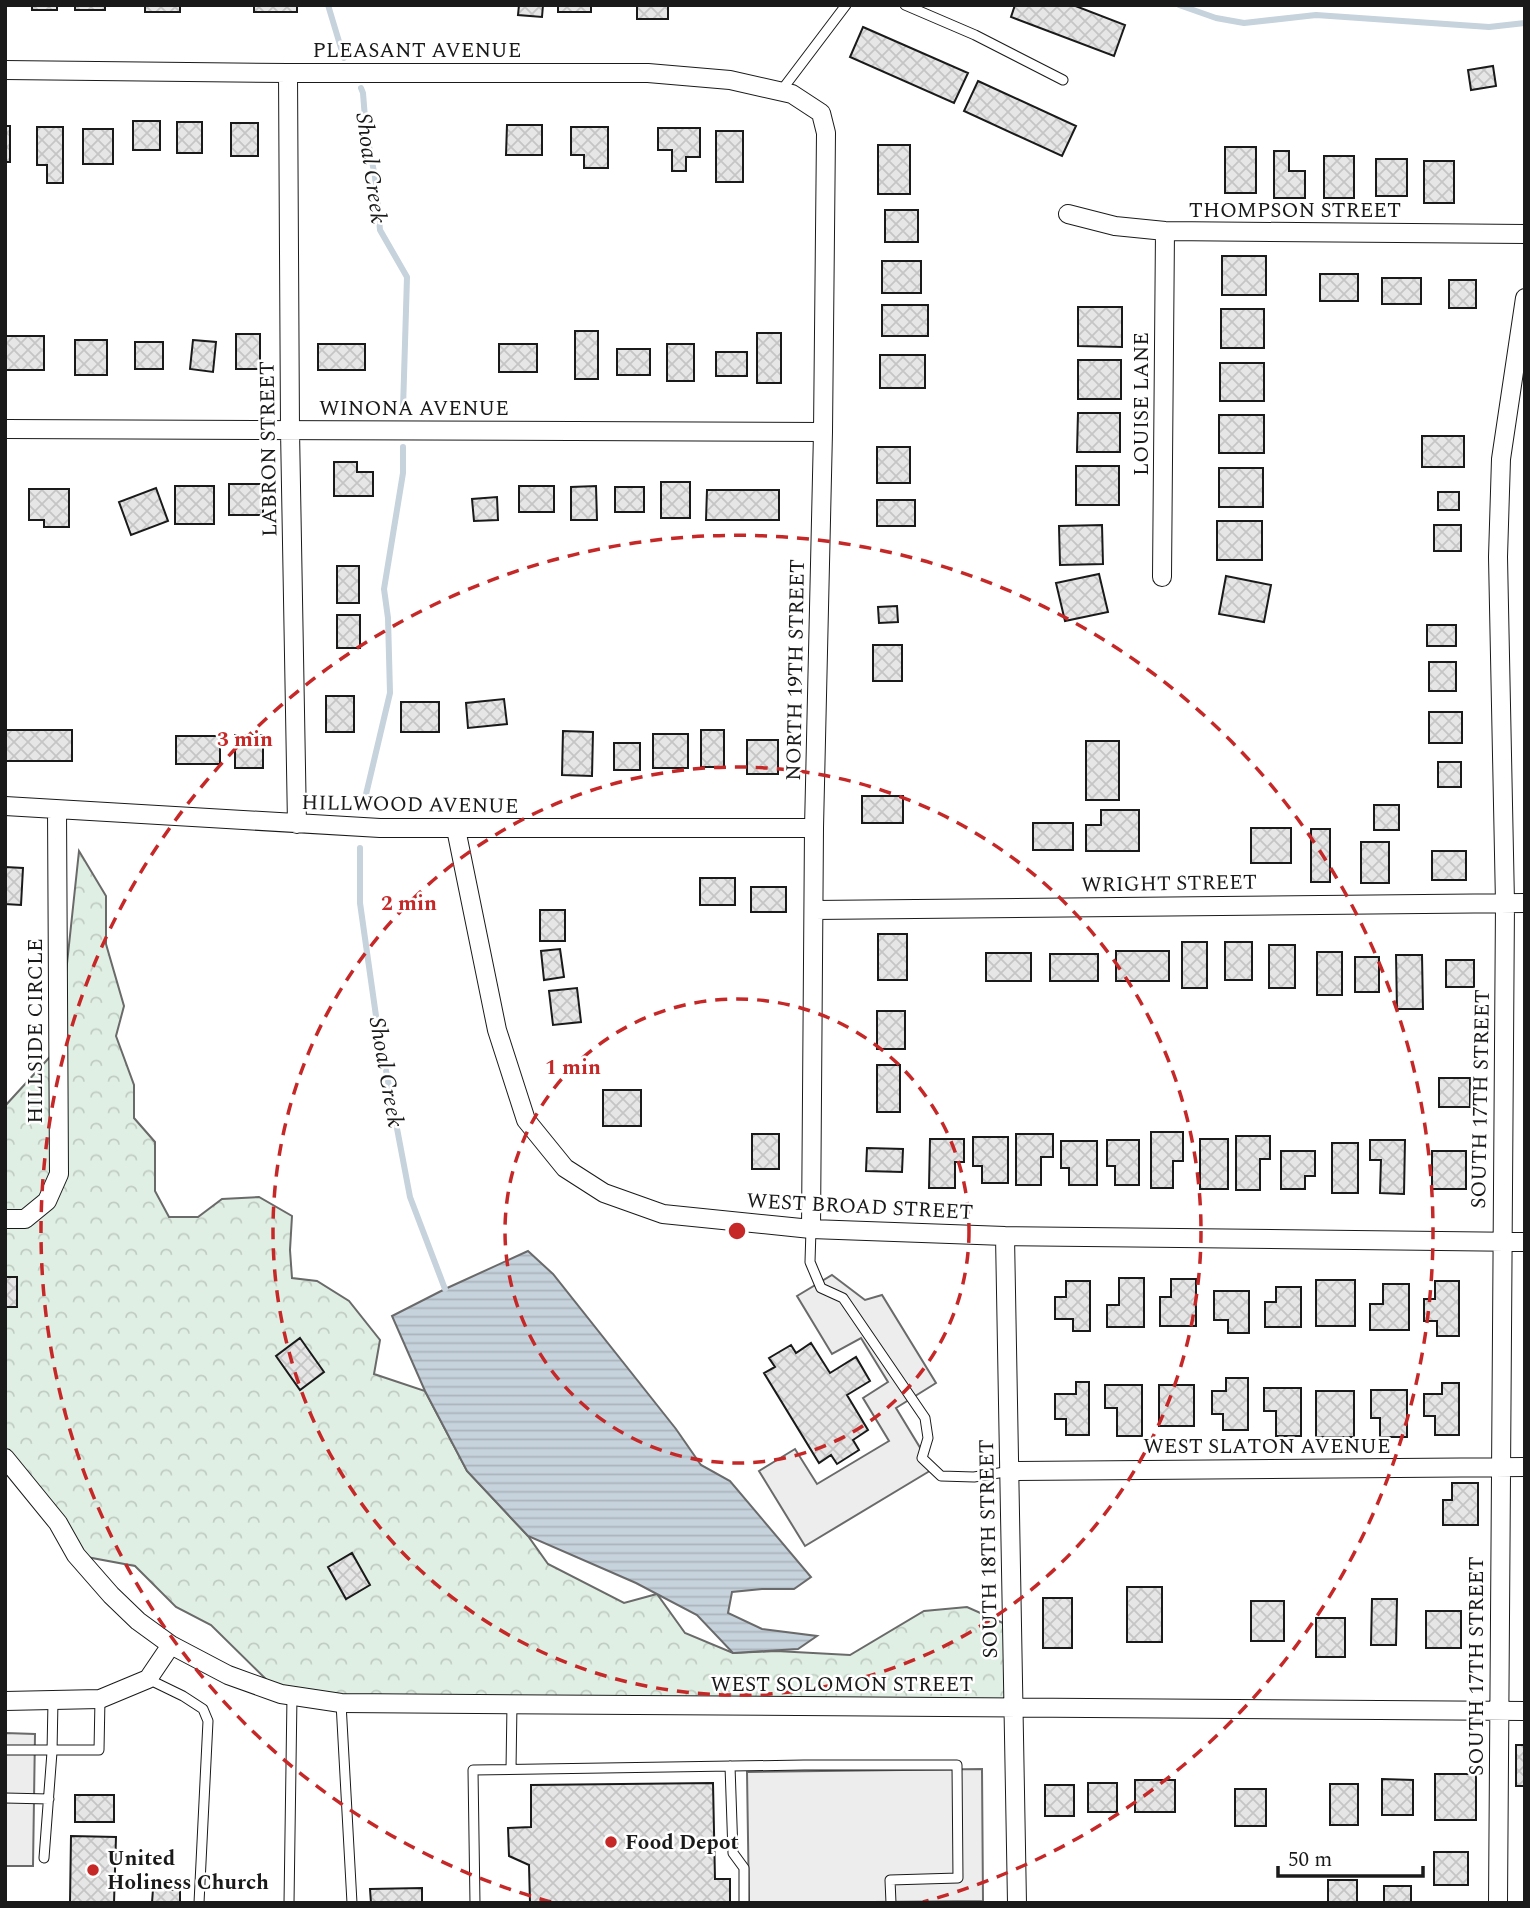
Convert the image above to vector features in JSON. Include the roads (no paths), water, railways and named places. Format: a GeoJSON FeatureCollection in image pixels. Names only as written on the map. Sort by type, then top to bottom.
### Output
{"type":"FeatureCollection","features":[{"type":"Feature","properties":{"kind":"street","name":"PLEASANT AVENUE"},"geometry":{"type":"LineString","coordinates":[[5,70],[648,73],[730,80],[781,91],[792,94],[821,113]]}},
{"type":"Feature","properties":{"kind":"street","name":"LABRON STREET"},"geometry":{"type":"LineString","coordinates":[[289,73],[290,430],[297,824]]}},
{"type":"Feature","properties":{"kind":"street","name":"NORTH 19TH STREET"},"geometry":{"type":"LineString","coordinates":[[811,1229],[814,828],[823,432],[826,133],[821,113]]}},
{"type":"Feature","properties":{"kind":"street","name":"THOMPSON STREET"},"geometry":{"type":"LineString","coordinates":[[1068,214],[1115,226],[1165,231],[1525,234]]}},
{"type":"Feature","properties":{"kind":"street","name":"LOUISE LANE"},"geometry":{"type":"LineString","coordinates":[[1163,577],[1165,231]]}},
{"type":"Feature","properties":{"kind":"street","name":"SOUTH 17TH STREET"},"geometry":{"type":"LineString","coordinates":[[1498,1903],[1505,903],[1498,557],[1501,459],[1525,298]]}},
{"type":"Feature","properties":{"kind":"street","name":"WINONA AVENUE"},"geometry":{"type":"LineString","coordinates":[[5,429],[823,432]]}},
{"type":"Feature","properties":{"kind":"street","name":"HILLWOOD AVENUE"},"geometry":{"type":"LineString","coordinates":[[5,806],[297,824],[456,829],[814,828]]}},
{"type":"Feature","properties":{"kind":"street","name":"HILLSIDE CIRCLE"},"geometry":{"type":"LineString","coordinates":[[5,1219],[25,1219],[47,1201],[59,1174],[57,810]]}},
{"type":"Feature","properties":{"kind":"street","name":"WEST BROAD STREET"},"geometry":{"type":"LineString","coordinates":[[456,829],[497,1030],[526,1120],[565,1168],[604,1193],[663,1214],[811,1229],[1005,1236],[1525,1242]]}},
{"type":"Feature","properties":{"kind":"street","name":"WRIGHT STREET"},"geometry":{"type":"LineString","coordinates":[[814,910],[1525,903]]}},
{"type":"Feature","properties":{"kind":"street","name":"SOUTH 18TH STREET"},"geometry":{"type":"LineString","coordinates":[[1005,1236],[1017,1903]]}},
{"type":"Feature","properties":{"kind":"street","name":"WEST SOLOMON STREET"},"geometry":{"type":"LineString","coordinates":[[5,1458],[58,1523],[76,1555],[138,1621],[172,1645],[228,1675],[281,1695],[341,1703],[1525,1711]]}},
{"type":"Feature","properties":{"kind":"street","name":"WEST SLATON AVENUE"},"geometry":{"type":"LineString","coordinates":[[1011,1471],[1525,1467]]}},
{"type":"Feature","properties":{"kind":"street"},"geometry":{"type":"LineString","coordinates":[[5,1701],[100,1699],[148,1679],[172,1645]]}},
{"type":"Feature","properties":{"kind":"lane"},"geometry":{"type":"LineString","coordinates":[[781,91],[846,5]]}},
{"type":"Feature","properties":{"kind":"lane"},"geometry":{"type":"LineString","coordinates":[[905,5],[975,34],[1063,80]]}},
{"type":"Feature","properties":{"kind":"lane"},"geometry":{"type":"LineString","coordinates":[[811,1229],[810,1262],[821,1288],[843,1298],[925,1418],[928,1438],[922,1458],[941,1476],[974,1477],[1011,1471]]}},
{"type":"Feature","properties":{"kind":"lane"},"geometry":{"type":"LineString","coordinates":[[148,1679],[203,1709],[208,1721],[199,1903]]}},
{"type":"Feature","properties":{"kind":"lane"},"geometry":{"type":"LineString","coordinates":[[289,1903],[292,1696]]}},
{"type":"Feature","properties":{"kind":"lane"},"geometry":{"type":"LineString","coordinates":[[5,1750],[99,1750],[100,1699]]}},
{"type":"Feature","properties":{"kind":"lane"},"geometry":{"type":"LineString","coordinates":[[44,1858],[53,1701]]}},
{"type":"Feature","properties":{"kind":"lane"},"geometry":{"type":"LineString","coordinates":[[341,1703],[352,1903]]}},
{"type":"Feature","properties":{"kind":"lane"},"geometry":{"type":"LineString","coordinates":[[511,1769],[512,1704]]}},
{"type":"Feature","properties":{"kind":"lane"},"geometry":{"type":"LineString","coordinates":[[475,1903],[473,1770],[957,1765],[958,1878],[890,1880],[891,1903]]}},
{"type":"Feature","properties":{"kind":"lane"},"geometry":{"type":"LineString","coordinates":[[730,1766],[733,1853],[744,1868],[744,1903]]}},
{"type":"Feature","properties":{"kind":"lane"},"geometry":{"type":"LineString","coordinates":[[5,1798],[49,1799]]}},
{"type":"Feature","properties":{"kind":"waterway","name":"Shoal Creek"},"geometry":{"type":"LineString","coordinates":[[328,5],[344,58]]}},
{"type":"Feature","properties":{"kind":"waterway"},"geometry":{"type":"LineString","coordinates":[[1179,5],[1216,18],[1244,23],[1316,15],[1489,27],[1525,23]]}},
{"type":"Feature","properties":{"kind":"waterway","name":"Shoal Creek"},"geometry":{"type":"LineString","coordinates":[[361,88],[380,230],[407,277],[403,409]]}},
{"type":"Feature","properties":{"kind":"waterway","name":"Shoal Creek"},"geometry":{"type":"LineString","coordinates":[[363,807],[390,693],[388,618],[384,589],[403,473],[403,447]]}},
{"type":"Feature","properties":{"kind":"waterway","name":"Shoal Creek"},"geometry":{"type":"LineString","coordinates":[[360,848],[360,903],[377,1023],[410,1197],[445,1289]]}},
{"type":"Feature","properties":{"kind":"place","name":"Food Depot"},"geometry":{"type":"Point","coordinates":[611,1842]}},
{"type":"Feature","properties":{"kind":"place","name":"United Holiness Church"},"geometry":{"type":"Point","coordinates":[93,1870]}}]}
